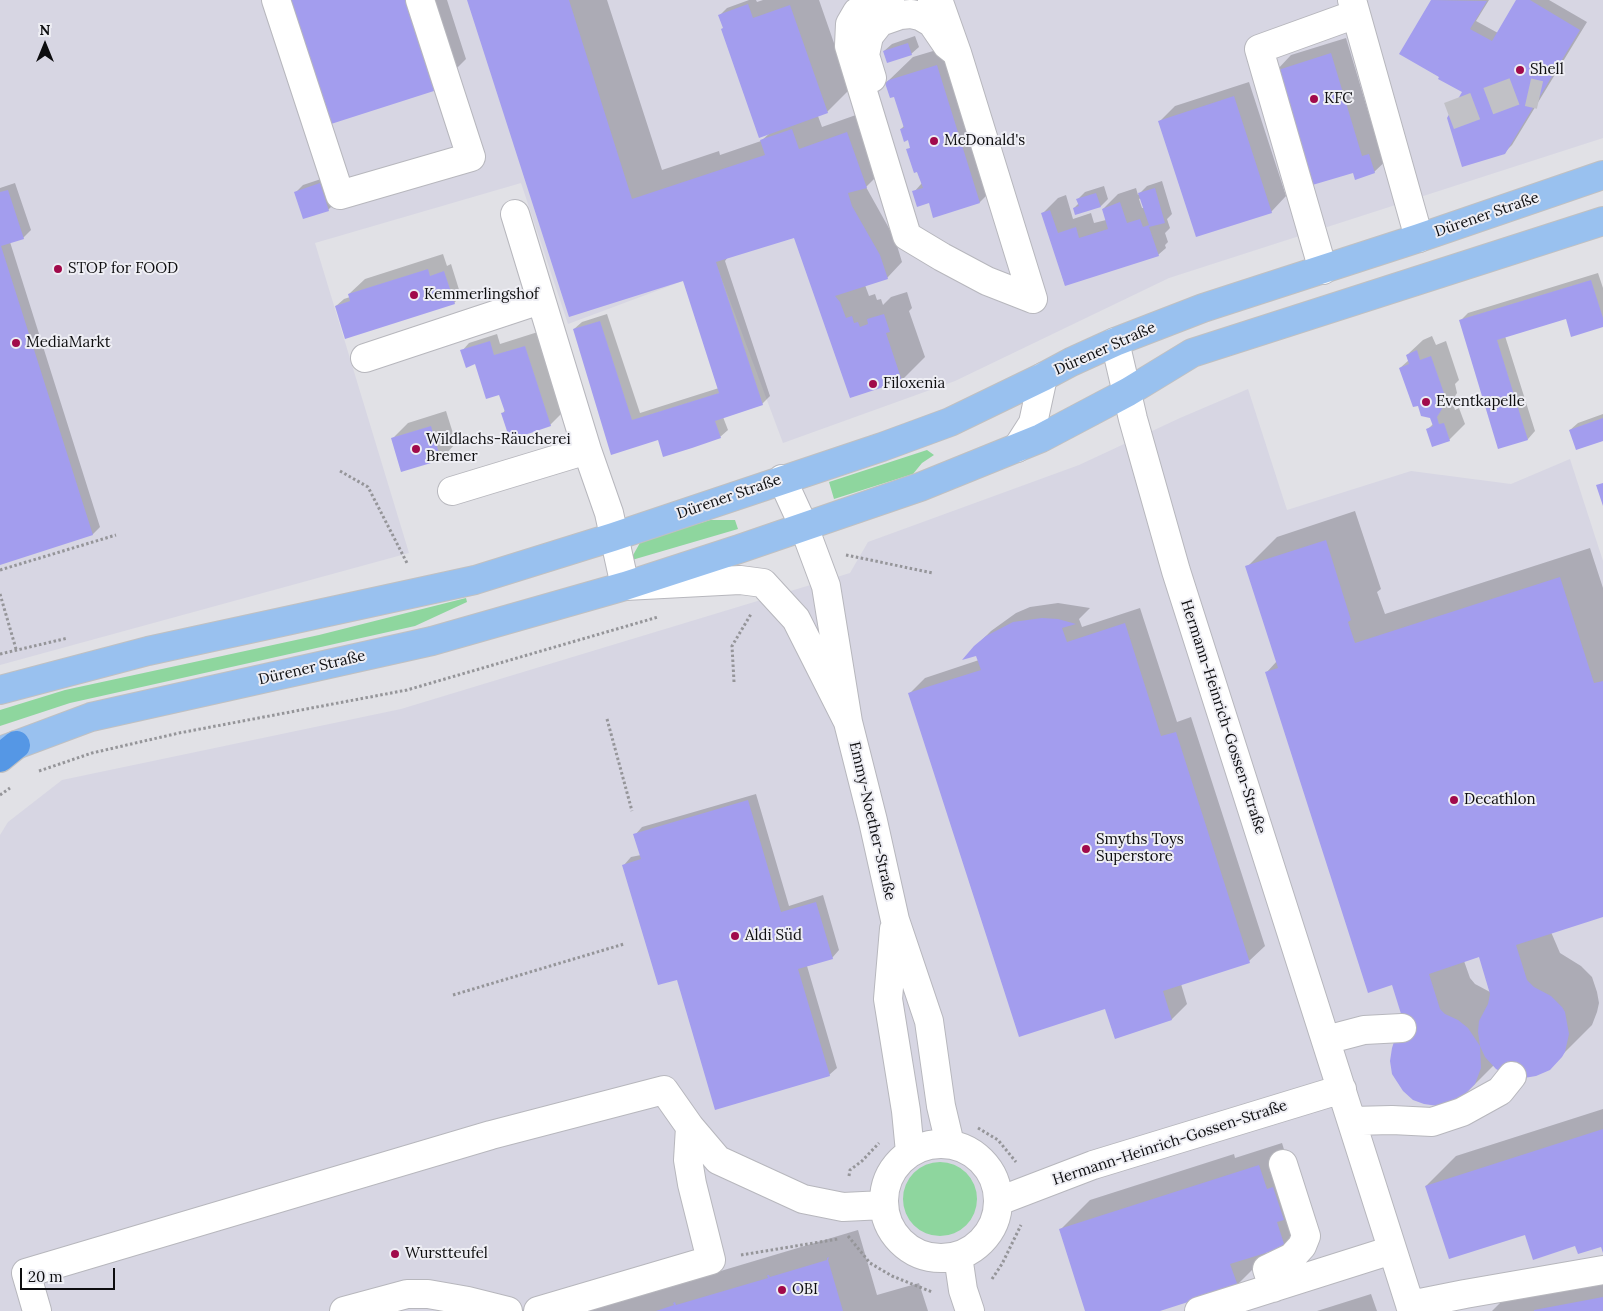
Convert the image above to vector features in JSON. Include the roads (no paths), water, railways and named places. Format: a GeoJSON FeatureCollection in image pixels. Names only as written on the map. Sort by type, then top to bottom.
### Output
{"type":"FeatureCollection","features":[{"type":"Feature","properties":{"kind":"main road","name":"Dürener Straße"},"geometry":{"type":"LineString","coordinates":[[0,690],[148,650],[475,580],[613,537],[882,447],[950,422],[1115,342],[1203,308],[1323,270],[1603,175]]}},
{"type":"Feature","properties":{"kind":"main road","name":"Dürener Straße"},"geometry":{"type":"LineString","coordinates":[[5,751],[91,717],[432,641],[625,586],[804,527],[920,487],[1041,438],[1128,392],[1192,353],[1603,221]]}},
{"type":"Feature","properties":{"kind":"street"},"geometry":{"type":"LineString","coordinates":[[276,0],[340,195],[471,157],[420,0]]}},
{"type":"Feature","properties":{"kind":"street"},"geometry":{"type":"LineString","coordinates":[[890,0],[857,12],[850,24],[849,46],[907,236],[987,281],[1032,299],[957,53],[940,5],[932,0]]}},
{"type":"Feature","properties":{"kind":"street"},"geometry":{"type":"LineString","coordinates":[[1323,270],[1259,49],[1354,7],[1419,238]]}},
{"type":"Feature","properties":{"kind":"street"},"geometry":{"type":"LineString","coordinates":[[923,246],[866,55],[870,36],[880,22],[900,15],[911,14],[920,16],[932,23],[947,44],[957,53]]}},
{"type":"Feature","properties":{"kind":"street"},"geometry":{"type":"LineString","coordinates":[[515,214],[586,450],[609,513],[625,586]]}},
{"type":"Feature","properties":{"kind":"street"},"geometry":{"type":"LineString","coordinates":[[365,358],[540,300]]}},
{"type":"Feature","properties":{"kind":"street","name":"Hermann-Heinrich-Gossen-Straße"},"geometry":{"type":"LineString","coordinates":[[1115,342],[1133,418],[1176,570],[1411,1308]]}},
{"type":"Feature","properties":{"kind":"street"},"geometry":{"type":"LineString","coordinates":[[1018,448],[1033,423],[1043,377]]}},
{"type":"Feature","properties":{"kind":"street"},"geometry":{"type":"LineString","coordinates":[[452,491],[586,450]]}},
{"type":"Feature","properties":{"kind":"street","name":"Emmy-Noether-Straße"},"geometry":{"type":"LineString","coordinates":[[782,479],[804,527],[826,586],[848,722],[895,920],[929,1021],[941,1106],[950,1144]]}},
{"type":"Feature","properties":{"kind":"street","name":"Emmy-Noether-Straße"},"geometry":{"type":"LineString","coordinates":[[625,586],[740,580],[763,583],[796,619],[848,722]]}},
{"type":"Feature","properties":{"kind":"street","name":"Emmy-Noether-Straße"},"geometry":{"type":"LineString","coordinates":[[895,920],[888,998],[906,1111],[910,1152]]}},
{"type":"Feature","properties":{"kind":"street"},"geometry":{"type":"LineString","coordinates":[[1326,1040],[1364,1030],[1402,1028]]}},
{"type":"Feature","properties":{"kind":"street"},"geometry":{"type":"LineString","coordinates":[[1352,1121],[1432,1122],[1462,1112],[1500,1091],[1512,1076]]}},
{"type":"Feature","properties":{"kind":"street","name":"Hermann-Heinrich-Gossen-Straße"},"geometry":{"type":"LineString","coordinates":[[999,1201],[1093,1165],[1342,1089]]}},
{"type":"Feature","properties":{"kind":"street"},"geometry":{"type":"LineString","coordinates":[[37,1311],[26,1274],[491,1135],[664,1090],[690,1127],[718,1160],[802,1199],[843,1207],[884,1205]]}},
{"type":"Feature","properties":{"kind":"street"},"geometry":{"type":"LineString","coordinates":[[538,1311],[711,1260],[688,1160],[690,1127]]}},
{"type":"Feature","properties":{"kind":"street"},"geometry":{"type":"LineString","coordinates":[[950,1144],[965,1148],[979,1158],[990,1170],[996,1185],[999,1201],[996,1219],[987,1235],[974,1248],[958,1256],[940,1258],[924,1256],[908,1248],[896,1236],[887,1222],[884,1189],[890,1175],[899,1162],[910,1152],[923,1146],[950,1144]]}},
{"type":"Feature","properties":{"kind":"street"},"geometry":{"type":"LineString","coordinates":[[1273,1288],[1267,1269],[1292,1256],[1302,1246],[1306,1236],[1283,1164]]}},
{"type":"Feature","properties":{"kind":"street"},"geometry":{"type":"LineString","coordinates":[[1200,1311],[1392,1250]]}},
{"type":"Feature","properties":{"kind":"street"},"geometry":{"type":"LineString","coordinates":[[958,1256],[963,1290],[970,1311]]}},
{"type":"Feature","properties":{"kind":"street"},"geometry":{"type":"LineString","coordinates":[[1411,1308],[1465,1294],[1603,1270]]}},
{"type":"Feature","properties":{"kind":"street"},"geometry":{"type":"LineString","coordinates":[[344,1311],[407,1294],[428,1294],[508,1311]]}},
{"type":"Feature","properties":{"kind":"tunnel"},"geometry":{"type":"LineString","coordinates":[[1449,116],[1518,90],[1540,95]]}},
{"type":"Feature","properties":{"kind":"place","name":"Shell"},"geometry":{"type":"Point","coordinates":[1520,70]}},
{"type":"Feature","properties":{"kind":"place","name":"KFC"},"geometry":{"type":"Point","coordinates":[1314,99]}},
{"type":"Feature","properties":{"kind":"place","name":"McDonald's"},"geometry":{"type":"Point","coordinates":[934,141]}},
{"type":"Feature","properties":{"kind":"place","name":"STOP for FOOD"},"geometry":{"type":"Point","coordinates":[58,269]}},
{"type":"Feature","properties":{"kind":"place","name":"Kemmerlingshof"},"geometry":{"type":"Point","coordinates":[414,295]}},
{"type":"Feature","properties":{"kind":"place","name":"MediaMarkt"},"geometry":{"type":"Point","coordinates":[16,343]}},
{"type":"Feature","properties":{"kind":"place","name":"Filoxenia"},"geometry":{"type":"Point","coordinates":[873,384]}},
{"type":"Feature","properties":{"kind":"place","name":"Eventkapelle"},"geometry":{"type":"Point","coordinates":[1426,402]}},
{"type":"Feature","properties":{"kind":"place","name":"Wildlachs-Räucherei Bremer"},"geometry":{"type":"Point","coordinates":[416,449]}},
{"type":"Feature","properties":{"kind":"place","name":"Decathlon"},"geometry":{"type":"Point","coordinates":[1454,800]}},
{"type":"Feature","properties":{"kind":"place","name":"Smyths Toys Superstore"},"geometry":{"type":"Point","coordinates":[1086,849]}},
{"type":"Feature","properties":{"kind":"place","name":"Aldi Süd"},"geometry":{"type":"Point","coordinates":[735,936]}},
{"type":"Feature","properties":{"kind":"place","name":"Wurstteufel"},"geometry":{"type":"Point","coordinates":[395,1254]}},
{"type":"Feature","properties":{"kind":"place","name":"OBI"},"geometry":{"type":"Point","coordinates":[782,1290]}}]}
